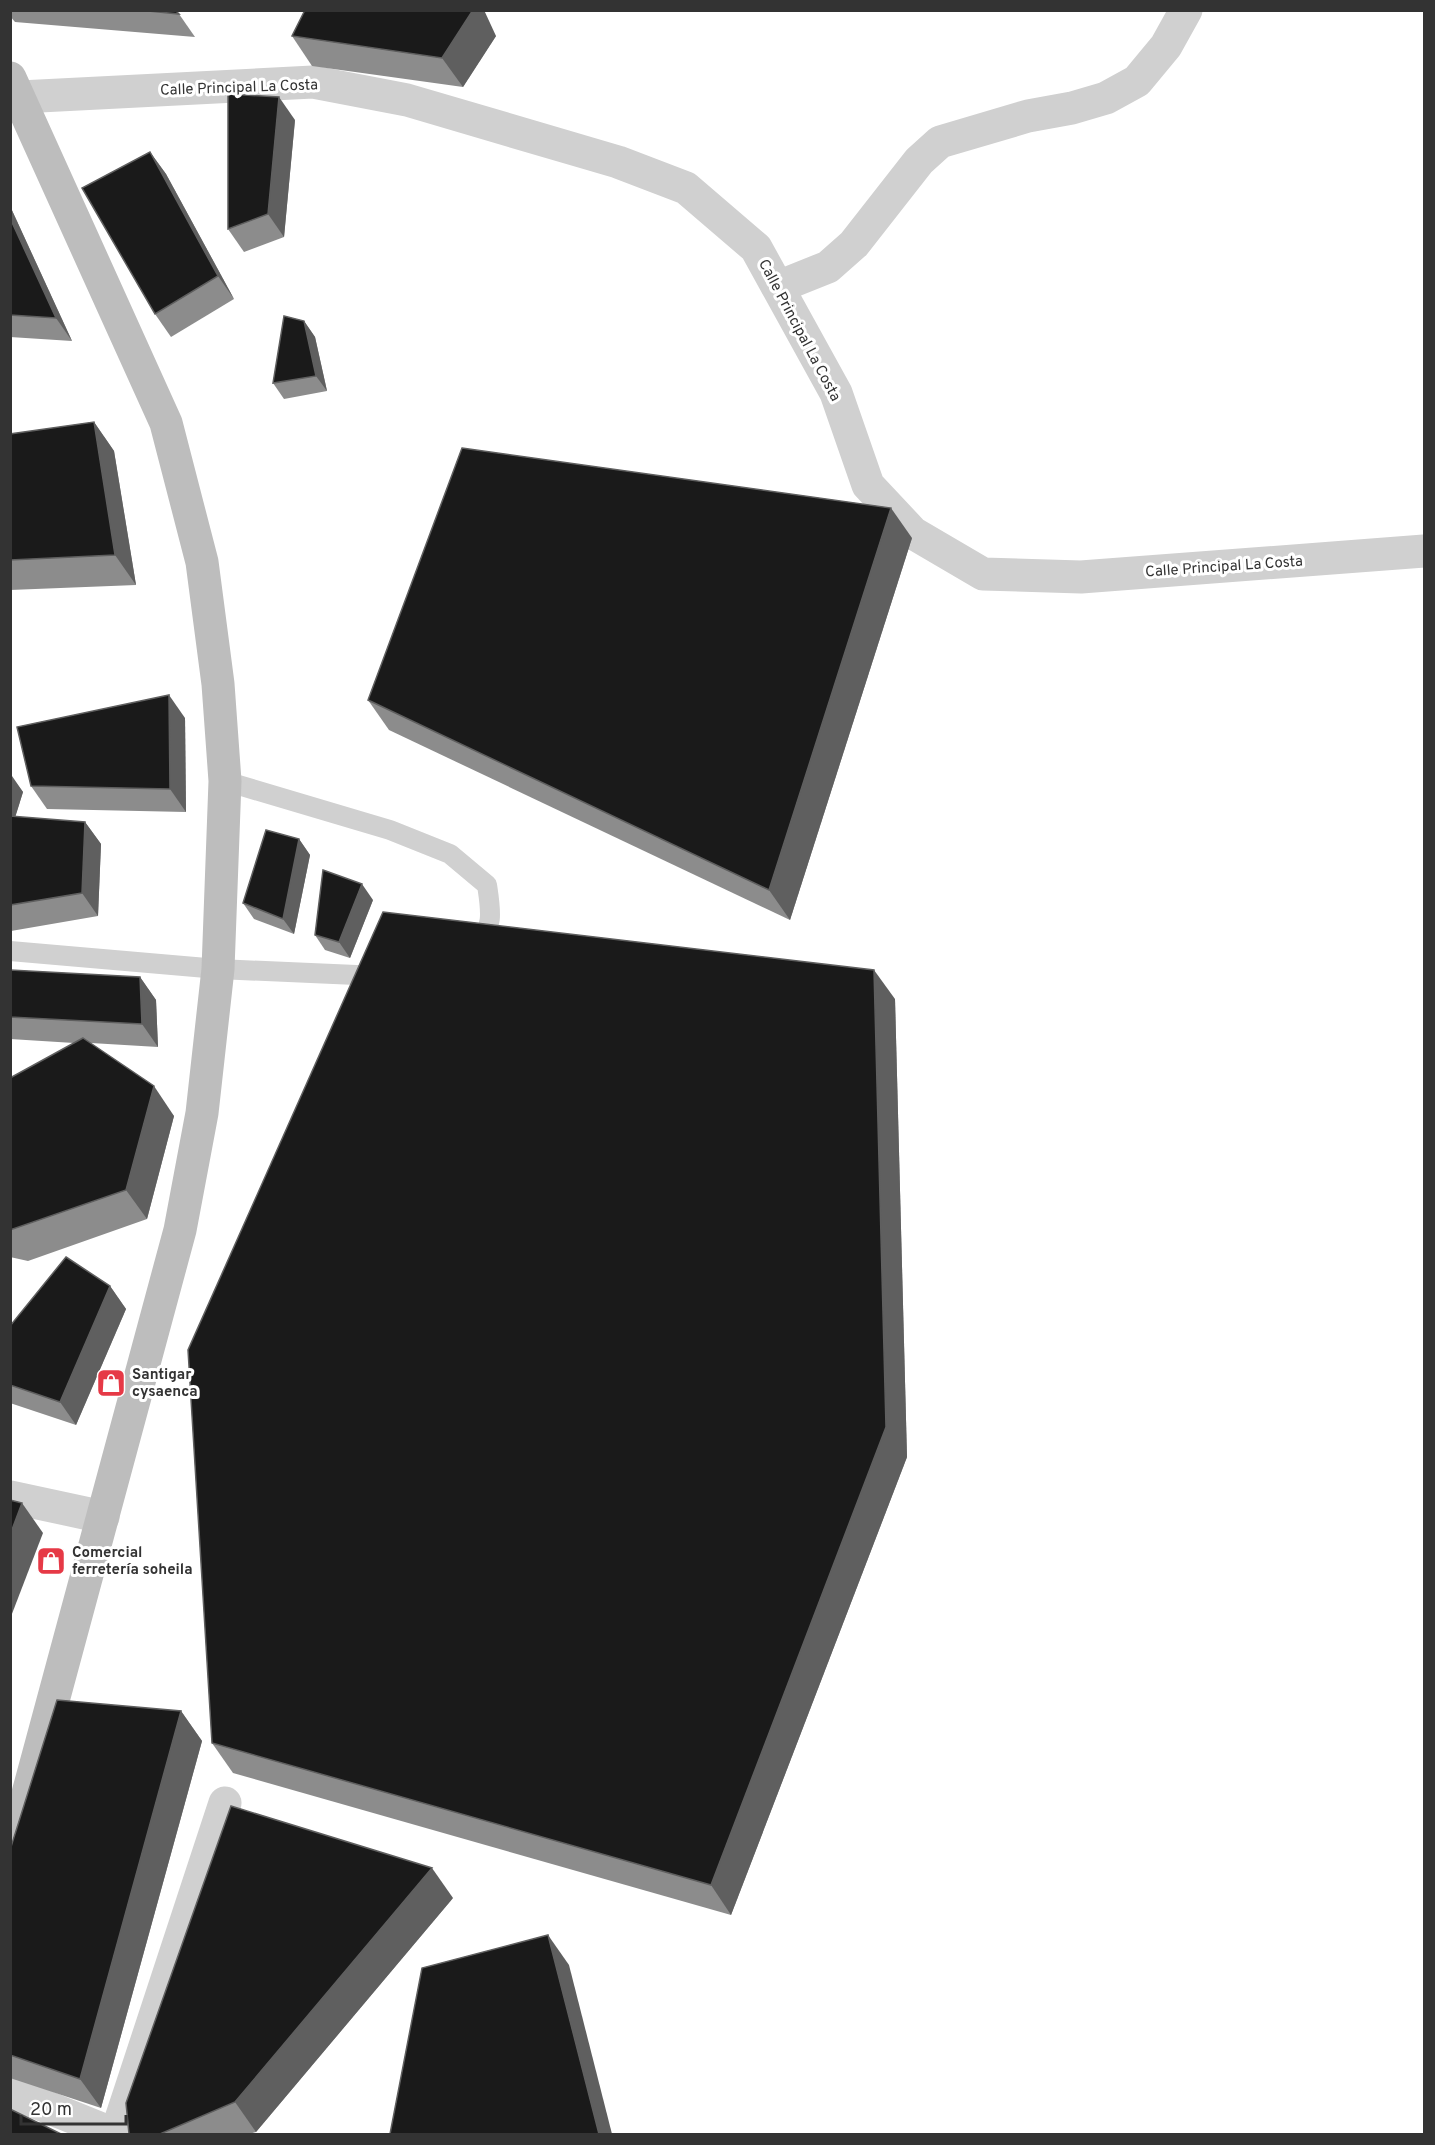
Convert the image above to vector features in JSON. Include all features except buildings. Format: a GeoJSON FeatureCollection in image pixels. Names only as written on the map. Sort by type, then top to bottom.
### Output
{"type":"FeatureCollection","features":[{"type":"Feature","properties":{"kind":"street"},"geometry":{"type":"LineString","coordinates":[[778,287],[828,267],[854,244],[919,161],[940,142],[1028,116],[1071,108],[1106,98],[1137,81],[1166,46],[1186,10]]}},
{"type":"Feature","properties":{"kind":"street","name":"Calle Principal La Costa"},"geometry":{"type":"LineString","coordinates":[[15,88],[313,82],[407,100],[618,162],[686,188],[756,248],[836,393],[868,485],[913,533],[983,574],[1081,577],[1425,551]]}},
{"type":"Feature","properties":{"kind":"street"},"geometry":{"type":"LineString","coordinates":[[10,1860],[180,1230],[202,1113],[218,969],[225,781],[218,684],[202,562],[166,423],[15,88]]}},
{"type":"Feature","properties":{"kind":"street"},"geometry":{"type":"LineString","coordinates":[[10,1497],[103,1517]]}},
{"type":"Feature","properties":{"kind":"street"},"geometry":{"type":"LineString","coordinates":[[122,2134],[121,2119],[225,1803]]}},
{"type":"Feature","properties":{"kind":"street"},"geometry":{"type":"LineString","coordinates":[[10,2092],[114,2134]]}},
{"type":"Feature","properties":{"kind":"lane"},"geometry":{"type":"LineString","coordinates":[[225,781],[390,830],[450,854],[487,885],[491,917],[486,935],[466,963]]}},
{"type":"Feature","properties":{"kind":"lane"},"geometry":{"type":"LineString","coordinates":[[10,951],[218,969],[393,977]]}},
{"type":"Feature","properties":{"kind":"place","name":"Santigar cysaenca"},"geometry":{"type":"Point","coordinates":[111,1383]}},
{"type":"Feature","properties":{"kind":"place","name":"Comercial ferretería soheila"},"geometry":{"type":"Point","coordinates":[51,1561]}}]}
